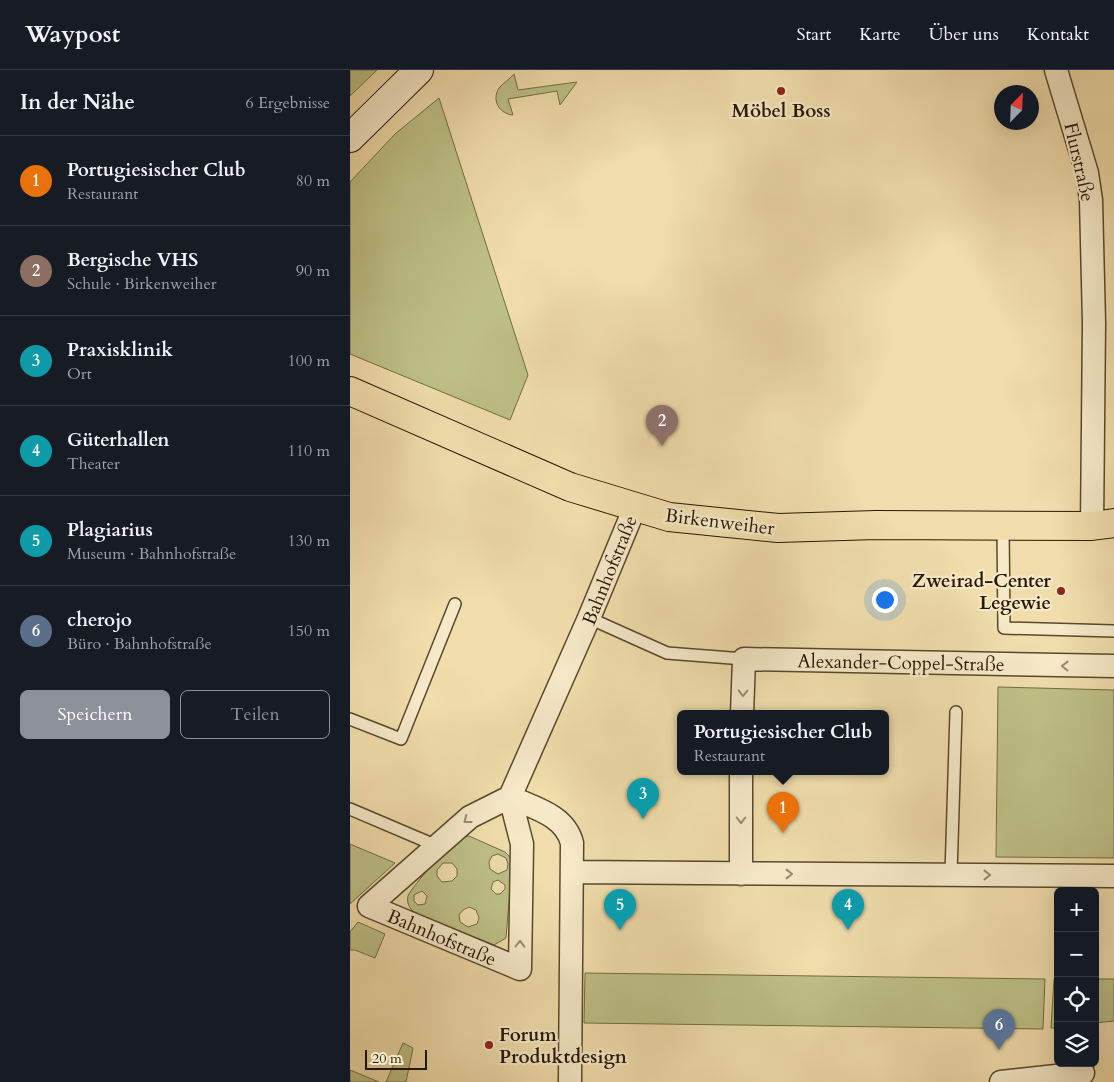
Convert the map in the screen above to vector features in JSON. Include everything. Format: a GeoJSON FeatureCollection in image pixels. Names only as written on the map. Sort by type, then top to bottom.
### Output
{"type":"FeatureCollection","features":[{"type":"Feature","properties":{"kind":"main road","name":"Birkenweiher"},"geometry":{"type":"LineString","coordinates":[[350,392],[570,487],[669,517],[778,528],[876,525],[1003,527],[1103,524]]}},
{"type":"Feature","properties":{"kind":"street"},"geometry":{"type":"LineString","coordinates":[[350,138],[419,70]]}},
{"type":"Feature","properties":{"kind":"street","name":"Flurstraße"},"geometry":{"type":"LineString","coordinates":[[1056,70],[1087,173],[1091,200],[1094,323],[1103,524]]}},
{"type":"Feature","properties":{"kind":"street","name":"Bahnhofstraße"},"geometry":{"type":"LineString","coordinates":[[510,797],[470,817],[369,906],[520,969],[522,844],[510,797],[589,618],[635,507]]}},
{"type":"Feature","properties":{"kind":"street"},"geometry":{"type":"LineString","coordinates":[[742,710],[744,659]]}},
{"type":"Feature","properties":{"kind":"street","name":"Alexander-Coppel-Straße"},"geometry":{"type":"LineString","coordinates":[[744,659],[1114,666]]}},
{"type":"Feature","properties":{"kind":"street"},"geometry":{"type":"LineString","coordinates":[[741,775],[741,874]]}},
{"type":"Feature","properties":{"kind":"street"},"geometry":{"type":"LineString","coordinates":[[510,797],[555,817],[565,826],[572,844],[570,1082]]}},
{"type":"Feature","properties":{"kind":"street"},"geometry":{"type":"LineString","coordinates":[[573,872],[1114,876]]}},
{"type":"Feature","properties":{"kind":"street"},"geometry":{"type":"LineString","coordinates":[[1002,1082],[1083,1073]]}},
{"type":"Feature","properties":{"kind":"lane"},"geometry":{"type":"LineString","coordinates":[[1003,527],[1004,628],[1114,631]]}},
{"type":"Feature","properties":{"kind":"lane"},"geometry":{"type":"LineString","coordinates":[[350,719],[401,740],[455,604]]}},
{"type":"Feature","properties":{"kind":"lane"},"geometry":{"type":"LineString","coordinates":[[589,618],[667,653],[744,659]]}},
{"type":"Feature","properties":{"kind":"lane"},"geometry":{"type":"LineString","coordinates":[[951,874],[956,712]]}},
{"type":"Feature","properties":{"kind":"lane"},"geometry":{"type":"LineString","coordinates":[[350,809],[437,846]]}},
{"type":"Feature","properties":{"kind":"green space"},"geometry":{"type":"Polygon","coordinates":[[[350,70],[377,70],[350,96],[350,70]]]}},
{"type":"Feature","properties":{"kind":"green space"},"geometry":{"type":"Polygon","coordinates":[[[514,74],[518,90],[577,82],[560,105],[557,91],[508,99],[513,115],[504,112],[498,106],[496,98],[499,88],[514,74]]]}},
{"type":"Feature","properties":{"kind":"green space"},"geometry":{"type":"Polygon","coordinates":[[[439,98],[528,375],[510,420],[350,354],[350,182],[395,134],[439,98]]]}},
{"type":"Feature","properties":{"kind":"green space"},"geometry":{"type":"Polygon","coordinates":[[[998,687],[1114,690],[1114,858],[996,857],[998,687]]]}},
{"type":"Feature","properties":{"kind":"green space"},"geometry":{"type":"Polygon","coordinates":[[[469,836],[505,852],[509,856],[512,865],[506,938],[494,945],[418,915],[408,904],[408,896],[411,891],[433,865],[457,840],[461,837],[469,836]],[[498,854],[492,856],[489,862],[490,869],[498,874],[507,870],[506,858],[498,854]],[[443,863],[437,870],[437,876],[442,882],[452,881],[457,876],[457,869],[452,863],[443,863]],[[498,880],[493,882],[491,889],[496,894],[500,894],[505,889],[505,885],[498,880]],[[422,891],[414,895],[414,901],[418,905],[425,904],[427,896],[422,891]],[[469,907],[459,915],[460,922],[468,927],[477,924],[479,918],[476,910],[469,907]]]}},
{"type":"Feature","properties":{"kind":"green space"},"geometry":{"type":"Polygon","coordinates":[[[350,844],[395,863],[350,904],[350,844]]]}},
{"type":"Feature","properties":{"kind":"green space"},"geometry":{"type":"Polygon","coordinates":[[[358,922],[385,934],[375,958],[355,950],[350,950],[350,932],[358,922]]]}},
{"type":"Feature","properties":{"kind":"green space"},"geometry":{"type":"Polygon","coordinates":[[[585,973],[1045,979],[1043,1029],[584,1023],[585,973]]]}},
{"type":"Feature","properties":{"kind":"green space"},"geometry":{"type":"Polygon","coordinates":[[[1054,979],[1054,1028],[1051,1028],[1054,979]]]}},
{"type":"Feature","properties":{"kind":"green space"},"geometry":{"type":"Polygon","coordinates":[[[1099,979],[1114,979],[1114,1021],[1099,1023],[1099,979]]]}},
{"type":"Feature","properties":{"kind":"green space"},"geometry":{"type":"Polygon","coordinates":[[[403,1043],[413,1048],[406,1082],[386,1082],[403,1043]]]}},
{"type":"Feature","properties":{"kind":"green space"},"geometry":{"type":"Polygon","coordinates":[[[350,1070],[379,1082],[350,1082],[350,1070]]]}},
{"type":"Feature","properties":{"kind":"place","name":"Möbel Boss"},"geometry":{"type":"Point","coordinates":[781,91]}},
{"type":"Feature","properties":{"kind":"place","name":"Bergische VHS"},"geometry":{"type":"Point","coordinates":[662,446]}},
{"type":"Feature","properties":{"kind":"place","name":"Zweirad-Center Legewie"},"geometry":{"type":"Point","coordinates":[1061,591]}},
{"type":"Feature","properties":{"kind":"place","name":"Praxisklinik"},"geometry":{"type":"Point","coordinates":[643,819]}},
{"type":"Feature","properties":{"kind":"place","name":"Portugiesischer Club"},"geometry":{"type":"Point","coordinates":[783,833]}},
{"type":"Feature","properties":{"kind":"place","name":"Plagiarius"},"geometry":{"type":"Point","coordinates":[620,930]}},
{"type":"Feature","properties":{"kind":"place","name":"Güterhallen"},"geometry":{"type":"Point","coordinates":[848,930]}},
{"type":"Feature","properties":{"kind":"place","name":"Forum Produktdesign"},"geometry":{"type":"Point","coordinates":[489,1045]}},
{"type":"Feature","properties":{"kind":"place","name":"cherojo"},"geometry":{"type":"Point","coordinates":[999,1050]}}]}
